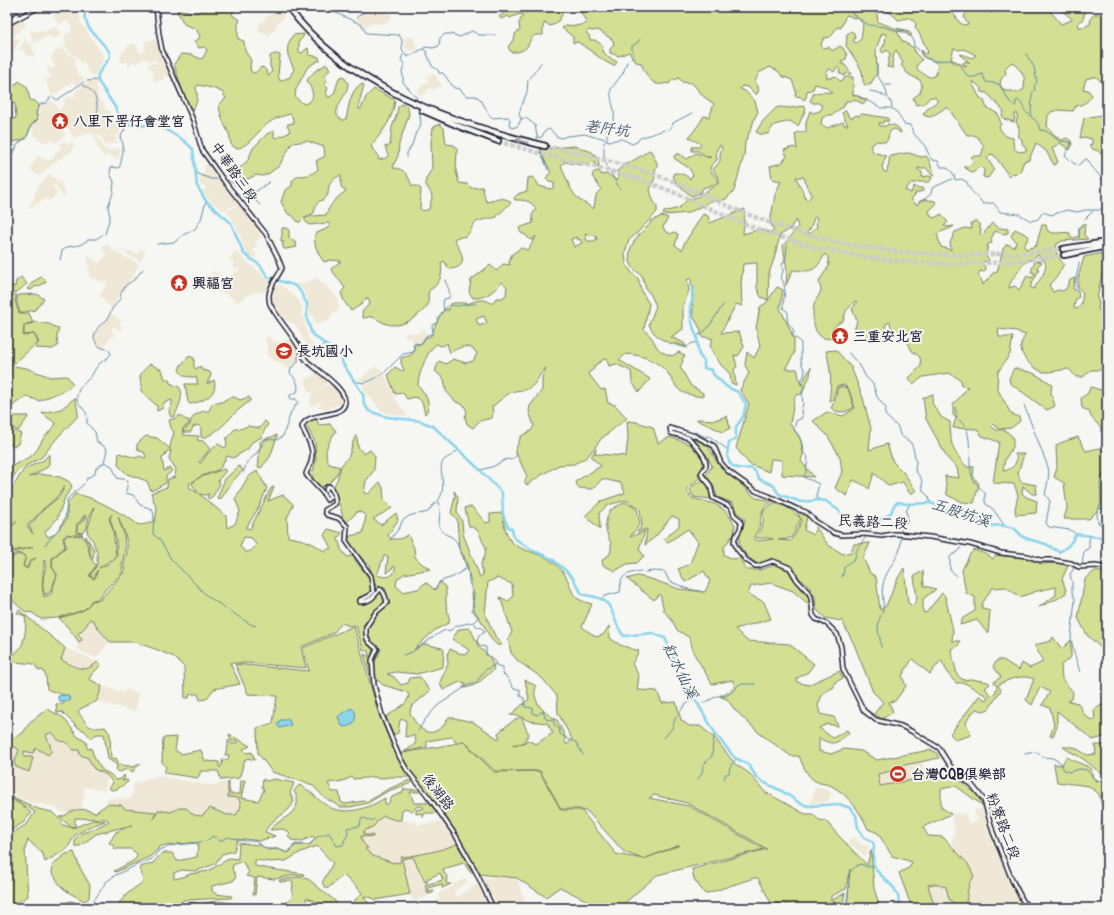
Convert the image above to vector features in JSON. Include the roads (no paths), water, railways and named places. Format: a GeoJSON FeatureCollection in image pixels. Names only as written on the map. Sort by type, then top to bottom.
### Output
{"type":"FeatureCollection","features":[{"type":"Feature","properties":{"kind":"highway"},"geometry":{"type":"LineString","coordinates":[[287,7],[296,20],[326,51],[358,75],[418,108],[460,127],[498,141]]}},
{"type":"Feature","properties":{"kind":"highway"},"geometry":{"type":"LineString","coordinates":[[287,7],[333,54],[368,78],[427,109],[500,135],[545,146]]}},
{"type":"Feature","properties":{"kind":"highway"},"geometry":{"type":"LineString","coordinates":[[1063,248],[1105,245]]}},
{"type":"Feature","properties":{"kind":"highway"},"geometry":{"type":"LineString","coordinates":[[1064,255],[1105,245]]}},
{"type":"Feature","properties":{"kind":"main road"},"geometry":{"type":"LineString","coordinates":[[7,23],[17,15],[34,7]]}},
{"type":"Feature","properties":{"kind":"main road"},"geometry":{"type":"LineString","coordinates":[[7,23],[39,7]]}},
{"type":"Feature","properties":{"kind":"main road","name":"中華路三段"},"geometry":{"type":"LineString","coordinates":[[156,7],[162,50],[193,120],[202,150],[224,181],[266,234],[281,264],[282,268],[269,293],[270,303],[300,348],[305,359],[336,386],[342,393],[345,400],[344,406],[338,410],[329,415],[306,420],[302,424],[302,427],[312,453],[311,464],[307,472],[308,477],[322,492],[327,500],[330,498],[327,487],[329,486],[333,491],[335,504],[325,510],[325,512],[327,515],[338,518],[347,526],[346,541],[371,576],[373,592],[360,600],[360,602],[374,597],[380,589],[383,591],[387,601],[386,605],[376,612],[366,627],[367,639],[377,649],[372,660],[374,686]]}},
{"type":"Feature","properties":{"kind":"main road","name":"民義路二段"},"geometry":{"type":"LineString","coordinates":[[812,612],[810,593],[797,580],[790,568],[773,561],[755,566],[746,560],[737,549],[734,542],[740,529],[740,520],[734,515],[729,506],[716,500],[711,495],[710,484],[701,474],[706,466],[705,459],[700,450],[689,438],[671,433],[670,428],[695,436],[714,446],[721,463],[736,478],[756,491],[806,512],[815,522],[834,533],[882,536],[901,534],[930,537],[970,544],[1001,553],[1028,556],[1040,560],[1068,562],[1077,566],[1096,566],[1107,568]]}},
{"type":"Feature","properties":{"kind":"main road","name":"粉寮路二段"},"geometry":{"type":"LineString","coordinates":[[812,612],[816,619],[827,624],[837,634],[842,652],[843,669],[864,711],[876,720],[901,726],[935,746],[941,751],[953,770],[978,792],[985,803],[993,832],[1012,880],[1029,908]]}},
{"type":"Feature","properties":{"kind":"main road","name":"後湖路"},"geometry":{"type":"LineString","coordinates":[[374,686],[384,720],[402,761],[456,836],[493,908]]}},
{"type":"Feature","properties":{"kind":"water"},"geometry":{"type":"Polygon","coordinates":[[[68,695],[70,701],[58,700],[58,696],[68,695]]]}},
{"type":"Feature","properties":{"kind":"water"},"geometry":{"type":"Polygon","coordinates":[[[351,708],[355,712],[355,718],[352,725],[345,727],[342,726],[338,717],[351,708]]]}},
{"type":"Feature","properties":{"kind":"water"},"geometry":{"type":"Polygon","coordinates":[[[288,718],[291,725],[280,728],[277,725],[280,720],[285,720],[288,718]]]}},
{"type":"Feature","properties":{"kind":"waterway","name":"紅水仙溪"},"geometry":{"type":"LineString","coordinates":[[84,7],[85,19],[89,28],[109,51],[110,57],[98,74],[98,81],[115,107],[119,116],[123,121],[131,125],[160,126],[183,140],[193,149],[197,186],[206,201],[231,223],[244,254],[260,265],[268,277],[296,286],[307,304],[307,319],[312,334],[326,345]]}},
{"type":"Feature","properties":{"kind":"waterway","name":"荖阡坑"},"geometry":{"type":"LineString","coordinates":[[329,7],[334,12],[362,25],[366,33],[399,35],[402,40],[402,49],[407,57],[423,49],[426,51],[432,66],[438,70],[439,73],[443,73],[454,88],[460,89],[466,96],[476,96],[481,100],[491,118],[508,117],[510,119],[509,124],[512,128],[518,126],[521,119],[526,118],[535,125],[537,136],[541,138],[545,131],[550,129],[556,136],[561,138],[585,134],[609,141],[622,139],[632,144],[637,142],[640,138],[664,130]]}},
{"type":"Feature","properties":{"kind":"waterway"},"geometry":{"type":"LineString","coordinates":[[356,18],[369,7]]}},
{"type":"Feature","properties":{"kind":"waterway"},"geometry":{"type":"LineString","coordinates":[[847,7],[847,9],[856,17],[869,25],[906,31],[913,39],[914,46],[923,57],[933,61],[950,60],[961,66],[968,77],[974,77],[982,74],[986,82],[999,84],[1011,104],[1014,106],[1016,105],[1016,101],[1020,101],[1026,112],[1037,122],[1040,130],[1046,131],[1059,141],[1070,142],[1071,144],[1065,155],[1074,164],[1076,164]]}},
{"type":"Feature","properties":{"kind":"waterway"},"geometry":{"type":"LineString","coordinates":[[423,49],[425,47],[433,48],[439,46],[440,38],[445,34],[460,37],[472,31],[479,35],[495,35]]}},
{"type":"Feature","properties":{"kind":"waterway"},"geometry":{"type":"LineString","coordinates":[[631,58],[634,55],[632,52],[632,46],[640,39]]}},
{"type":"Feature","properties":{"kind":"waterway"},"geometry":{"type":"LineString","coordinates":[[1026,54],[1034,67],[1037,82],[1034,86],[1035,90],[1032,93],[1031,115]]}},
{"type":"Feature","properties":{"kind":"waterway"},"geometry":{"type":"LineString","coordinates":[[403,55],[401,60],[404,64],[402,72],[403,82],[416,97],[418,102]]}},
{"type":"Feature","properties":{"kind":"waterway"},"geometry":{"type":"LineString","coordinates":[[607,139],[607,129],[614,120],[611,89],[623,73],[627,62]]}},
{"type":"Feature","properties":{"kind":"waterway"},"geometry":{"type":"LineString","coordinates":[[530,78],[541,63]]}},
{"type":"Feature","properties":{"kind":"waterway"},"geometry":{"type":"LineString","coordinates":[[877,65],[877,75],[885,87],[888,98]]}},
{"type":"Feature","properties":{"kind":"waterway"},"geometry":{"type":"LineString","coordinates":[[87,81],[98,80]]}},
{"type":"Feature","properties":{"kind":"waterway"},"geometry":{"type":"LineString","coordinates":[[522,105],[527,92],[528,80]]}},
{"type":"Feature","properties":{"kind":"waterway"},"geometry":{"type":"LineString","coordinates":[[53,97],[57,100],[84,82]]}},
{"type":"Feature","properties":{"kind":"waterway"},"geometry":{"type":"LineString","coordinates":[[83,85],[94,94],[98,115]]}},
{"type":"Feature","properties":{"kind":"waterway"},"geometry":{"type":"LineString","coordinates":[[886,85],[891,85]]}},
{"type":"Feature","properties":{"kind":"waterway"},"geometry":{"type":"LineString","coordinates":[[870,91],[879,93],[886,97]]}},
{"type":"Feature","properties":{"kind":"waterway"},"geometry":{"type":"LineString","coordinates":[[7,172],[9,169],[10,156],[15,151],[17,145],[28,135],[30,127],[37,119],[36,113],[41,104],[46,103],[51,97]]}},
{"type":"Feature","properties":{"kind":"waterway"},"geometry":{"type":"LineString","coordinates":[[858,97],[881,108],[894,109],[904,124],[910,125],[914,134],[925,146],[929,155]]}},
{"type":"Feature","properties":{"kind":"waterway"},"geometry":{"type":"LineString","coordinates":[[889,99],[892,107]]}},
{"type":"Feature","properties":{"kind":"waterway"},"geometry":{"type":"LineString","coordinates":[[407,157],[407,153],[421,124],[419,107]]}},
{"type":"Feature","properties":{"kind":"waterway"},"geometry":{"type":"LineString","coordinates":[[521,107],[519,114],[521,119]]}},
{"type":"Feature","properties":{"kind":"waterway","name":"荖阡坑"},"geometry":{"type":"LineString","coordinates":[[667,130],[671,128],[673,123],[692,113]]}},
{"type":"Feature","properties":{"kind":"waterway"},"geometry":{"type":"LineString","coordinates":[[105,234],[110,217],[108,206],[113,193],[114,182],[110,173],[111,167],[119,168],[120,166],[123,146],[123,142],[120,138],[125,129],[125,122]]}},
{"type":"Feature","properties":{"kind":"waterway","name":"荖阡坑"},"geometry":{"type":"LineString","coordinates":[[537,136],[537,141]]}},
{"type":"Feature","properties":{"kind":"waterway"},"geometry":{"type":"LineString","coordinates":[[539,146],[548,170]]}},
{"type":"Feature","properties":{"kind":"waterway"},"geometry":{"type":"LineString","coordinates":[[604,147],[604,157],[607,166]]}},
{"type":"Feature","properties":{"kind":"waterway"},"geometry":{"type":"LineString","coordinates":[[930,157],[932,160],[938,161],[941,167],[946,167],[950,170]]}},
{"type":"Feature","properties":{"kind":"waterway"},"geometry":{"type":"LineString","coordinates":[[1078,165],[1086,159],[1088,160],[1092,167],[1107,184]]}},
{"type":"Feature","properties":{"kind":"waterway"},"geometry":{"type":"LineString","coordinates":[[608,168],[620,189]]}},
{"type":"Feature","properties":{"kind":"waterway"},"geometry":{"type":"LineString","coordinates":[[951,171],[955,180],[961,179],[967,182],[983,204],[994,204],[1000,212],[1019,214],[1031,221],[1038,219],[1043,212],[1051,215],[1067,210],[1077,212],[1107,208]]}},
{"type":"Feature","properties":{"kind":"waterway"},"geometry":{"type":"LineString","coordinates":[[195,173],[211,179],[217,179]]}},
{"type":"Feature","properties":{"kind":"waterway"},"geometry":{"type":"LineString","coordinates":[[920,203],[931,194],[932,188],[952,179]]}},
{"type":"Feature","properties":{"kind":"waterway"},"geometry":{"type":"LineString","coordinates":[[227,180],[251,195],[269,182]]}},
{"type":"Feature","properties":{"kind":"waterway"},"geometry":{"type":"LineString","coordinates":[[251,196],[260,205]]}},
{"type":"Feature","properties":{"kind":"waterway"},"geometry":{"type":"LineString","coordinates":[[157,244],[175,242],[183,235],[195,229],[201,219],[206,201]]}},
{"type":"Feature","properties":{"kind":"waterway"},"geometry":{"type":"LineString","coordinates":[[1085,219],[1093,211]]}},
{"type":"Feature","properties":{"kind":"waterway"},"geometry":{"type":"LineString","coordinates":[[1079,238],[1079,228],[1084,224]]}},
{"type":"Feature","properties":{"kind":"waterway"},"geometry":{"type":"LineString","coordinates":[[60,260],[62,251],[67,247],[80,245],[89,239],[96,239],[102,235]]}},
{"type":"Feature","properties":{"kind":"waterway"},"geometry":{"type":"LineString","coordinates":[[787,245],[786,257],[782,265],[783,271],[781,278],[785,289],[783,308],[788,312],[788,322],[794,333],[791,335],[800,341],[801,360],[805,370],[804,376],[800,382],[804,388],[801,410],[802,418],[796,421],[794,430],[801,442],[801,451],[808,457],[806,473],[804,475],[805,478],[819,484],[816,496],[819,500]]}},
{"type":"Feature","properties":{"kind":"waterway"},"geometry":{"type":"LineString","coordinates":[[1078,291],[1076,287],[1076,280],[1079,262]]}},
{"type":"Feature","properties":{"kind":"waterway"},"geometry":{"type":"LineString","coordinates":[[87,415],[77,399],[78,391],[92,375],[98,365],[111,354],[109,350],[100,347],[96,343],[94,338],[95,333],[99,326],[107,320],[112,309],[120,299],[121,293],[126,285],[134,280],[143,269]]}},
{"type":"Feature","properties":{"kind":"waterway"},"geometry":{"type":"LineString","coordinates":[[444,310],[444,299],[449,298],[449,291],[445,280]]}},
{"type":"Feature","properties":{"kind":"waterway","name":"五股坑溪"},"geometry":{"type":"LineString","coordinates":[[695,286],[692,290],[693,299],[690,306],[691,319],[697,336],[699,355],[704,361],[704,368],[712,370],[713,374],[727,387],[738,392],[746,404],[743,417],[736,427],[736,439],[729,443],[728,460],[734,467],[744,469],[751,468],[755,471],[759,479],[773,485],[779,494],[801,502],[819,500],[826,501],[838,510],[854,527],[858,528],[868,522],[884,518],[891,513],[894,505],[898,502],[907,504],[931,503],[950,511],[970,515],[990,526],[1000,525],[1014,528],[1023,537],[1046,544],[1059,552],[1069,545],[1076,534],[1107,538]]}},
{"type":"Feature","properties":{"kind":"waterway"},"geometry":{"type":"LineString","coordinates":[[353,381],[364,383],[370,381],[383,374],[403,354],[414,352],[415,349],[413,345],[415,343],[420,344],[426,336],[433,333],[432,325],[437,323],[438,318],[444,310],[449,310],[451,305],[476,304]]}},
{"type":"Feature","properties":{"kind":"waterway"},"geometry":{"type":"LineString","coordinates":[[697,336],[704,332],[710,325],[723,305]]}},
{"type":"Feature","properties":{"kind":"waterway"},"geometry":{"type":"LineString","coordinates":[[675,343],[687,347],[692,343],[697,343]]}},
{"type":"Feature","properties":{"kind":"waterway"},"geometry":{"type":"LineString","coordinates":[[304,355],[309,356],[324,344]]}},
{"type":"Feature","properties":{"kind":"waterway","name":"紅水仙溪"},"geometry":{"type":"LineString","coordinates":[[328,346],[341,358],[343,364],[363,394],[364,404],[369,411],[387,417],[420,421],[433,426],[478,468],[502,493],[503,515],[508,527],[512,529],[514,538],[532,550],[552,559],[572,577],[582,594],[599,598],[606,602],[612,610],[620,631],[624,636],[652,633],[665,638],[688,692],[696,701],[717,736],[735,758],[748,764],[757,778],[782,791],[801,804],[809,806],[839,804],[850,808],[856,815],[858,828],[864,837],[872,841],[874,845],[873,863],[877,871],[894,888],[898,896],[900,908]]}},
{"type":"Feature","properties":{"kind":"waterway"},"geometry":{"type":"LineString","coordinates":[[849,353],[859,364],[866,377],[873,384],[877,397],[886,408],[885,415],[898,427],[900,435],[911,443],[916,461],[915,470],[922,480],[923,491],[929,497],[930,502]]}},
{"type":"Feature","properties":{"kind":"waterway"},"geometry":{"type":"LineString","coordinates":[[243,473],[247,462],[256,454],[266,439],[277,440],[283,436],[291,412],[298,402],[296,399],[290,399],[290,395],[297,392],[298,389],[295,379],[290,373],[291,368],[298,362],[298,356],[301,354]]}},
{"type":"Feature","properties":{"kind":"waterway"},"geometry":{"type":"LineString","coordinates":[[1024,405],[1049,470],[1045,494],[1050,501],[1046,523],[1049,527],[1070,530],[1076,534]]}},
{"type":"Feature","properties":{"kind":"waterway"},"geometry":{"type":"LineString","coordinates":[[955,407],[957,418],[967,430],[972,477],[985,493],[985,502],[993,509],[1004,525]]}},
{"type":"Feature","properties":{"kind":"waterway"},"geometry":{"type":"LineString","coordinates":[[87,418],[87,423],[95,432],[97,442],[107,450],[104,462],[112,466],[117,478],[128,480],[126,493],[133,495],[140,505],[152,509],[154,515],[153,534],[160,540],[171,559],[207,596],[250,624],[256,626]]}},
{"type":"Feature","properties":{"kind":"waterway"},"geometry":{"type":"LineString","coordinates":[[694,432],[705,437],[709,436],[728,450]]}},
{"type":"Feature","properties":{"kind":"waterway","name":"紅水仙溪"},"geometry":{"type":"LineString","coordinates":[[454,453],[459,450]]}},
{"type":"Feature","properties":{"kind":"waterway"},"geometry":{"type":"LineString","coordinates":[[452,455],[444,460],[441,468],[443,484],[438,501],[440,510],[439,527],[445,534],[452,537],[457,542],[468,567],[469,582],[474,594],[472,610],[478,617],[474,622],[476,626],[482,628],[485,632],[479,636],[477,641],[480,646],[486,647],[486,655],[492,658],[497,666],[503,667],[503,674],[507,677],[514,689],[520,689],[520,696],[524,698],[525,707],[533,708],[533,713],[537,715],[543,711],[547,720],[554,719],[554,725],[559,728],[560,734],[569,740],[576,742],[583,755]]}},
{"type":"Feature","properties":{"kind":"waterway"},"geometry":{"type":"LineString","coordinates":[[480,470],[492,467],[507,459],[511,460],[517,455]]}},
{"type":"Feature","properties":{"kind":"waterway"},"geometry":{"type":"LineString","coordinates":[[86,481],[87,478],[95,474],[96,468],[104,463]]}},
{"type":"Feature","properties":{"kind":"waterway"},"geometry":{"type":"LineString","coordinates":[[1103,473],[1100,484],[1101,503],[1097,516],[1098,522],[1104,528],[1107,538]]}},
{"type":"Feature","properties":{"kind":"waterway"},"geometry":{"type":"LineString","coordinates":[[45,545],[67,519],[67,499],[84,484]]}},
{"type":"Feature","properties":{"kind":"waterway"},"geometry":{"type":"LineString","coordinates":[[419,514],[428,512],[437,502]]}},
{"type":"Feature","properties":{"kind":"waterway"},"geometry":{"type":"LineString","coordinates":[[881,647],[878,627],[883,609],[883,585],[899,552],[902,524],[907,522],[908,519],[906,511],[910,504]]}},
{"type":"Feature","properties":{"kind":"waterway"},"geometry":{"type":"LineString","coordinates":[[390,540],[400,527],[402,521],[409,516],[416,514]]}},
{"type":"Feature","properties":{"kind":"waterway"},"geometry":{"type":"LineString","coordinates":[[869,522],[871,530],[869,533]]}},
{"type":"Feature","properties":{"kind":"waterway"},"geometry":{"type":"LineString","coordinates":[[842,577],[844,567],[855,558],[858,548],[867,536]]}},
{"type":"Feature","properties":{"kind":"waterway"},"geometry":{"type":"LineString","coordinates":[[1080,565],[1082,564],[1084,551],[1089,548],[1090,537]]}},
{"type":"Feature","properties":{"kind":"waterway"},"geometry":{"type":"LineString","coordinates":[[957,576],[950,570],[950,557],[961,548]]}},
{"type":"Feature","properties":{"kind":"waterway"},"geometry":{"type":"LineString","coordinates":[[1075,567],[1070,574],[1072,592],[1075,599],[1071,637],[1080,672]]}},
{"type":"Feature","properties":{"kind":"waterway"},"geometry":{"type":"LineString","coordinates":[[444,580],[453,577],[467,568]]}},
{"type":"Feature","properties":{"kind":"waterway"},"geometry":{"type":"LineString","coordinates":[[601,599],[605,596],[620,592],[622,579],[629,574],[641,571]]}},
{"type":"Feature","properties":{"kind":"waterway"},"geometry":{"type":"LineString","coordinates":[[645,572],[665,572],[669,581],[702,593]]}},
{"type":"Feature","properties":{"kind":"waterway"},"geometry":{"type":"LineString","coordinates":[[434,589],[443,580]]}},
{"type":"Feature","properties":{"kind":"waterway"},"geometry":{"type":"LineString","coordinates":[[435,636],[443,631],[451,630],[456,626],[473,622]]}},
{"type":"Feature","properties":{"kind":"waterway"},"geometry":{"type":"LineString","coordinates":[[403,655],[412,652],[433,637]]}},
{"type":"Feature","properties":{"kind":"waterway"},"geometry":{"type":"LineString","coordinates":[[418,731],[424,721],[437,706],[468,685],[476,683],[485,670],[496,664]]}},
{"type":"Feature","properties":{"kind":"waterway"},"geometry":{"type":"LineString","coordinates":[[698,703],[706,702],[717,696],[726,696],[740,684],[755,684]]}},
{"type":"Feature","properties":{"kind":"waterway"},"geometry":{"type":"LineString","coordinates":[[664,738],[672,728],[676,717],[693,697]]}},
{"type":"Feature","properties":{"kind":"waterway"},"geometry":{"type":"LineString","coordinates":[[698,779],[702,773],[703,765],[712,756],[713,741],[716,733]]}},
{"type":"Feature","properties":{"kind":"waterway"},"geometry":{"type":"LineString","coordinates":[[1025,754],[1035,752],[1039,753],[1043,757],[1053,758],[1061,763],[1064,770],[1069,772],[1080,769],[1087,770],[1096,781],[1107,781]]}},
{"type":"Feature","properties":{"kind":"waterway"},"geometry":{"type":"LineString","coordinates":[[724,779],[725,775],[729,773],[730,767],[736,759]]}},
{"type":"Feature","properties":{"kind":"waterway"},"geometry":{"type":"LineString","coordinates":[[1102,817],[1107,803]]}},
{"type":"Feature","properties":{"kind":"waterway"},"geometry":{"type":"LineString","coordinates":[[89,908],[106,882],[114,876],[152,859],[159,850],[178,844],[206,841],[213,836],[220,841],[228,837],[245,841],[255,841],[268,850],[278,849],[287,853],[290,852],[295,844],[309,845],[317,837],[329,833],[337,846],[343,845],[348,835],[347,828],[360,826],[361,819],[364,818],[371,821],[374,819]]}},
{"type":"Feature","properties":{"kind":"waterway"},"geometry":{"type":"LineString","coordinates":[[846,908],[849,886],[847,879],[848,876],[854,868],[860,864],[868,867],[874,866]]}},
{"type":"Feature","properties":{"kind":"tunnel"},"geometry":{"type":"LineString","coordinates":[[498,141],[641,180],[763,231],[800,243],[837,252],[874,258],[950,264],[988,263],[1064,255]]}},
{"type":"Feature","properties":{"kind":"tunnel"},"geometry":{"type":"LineString","coordinates":[[545,146],[635,168],[684,186],[757,218],[802,233],[834,241],[899,252],[932,254],[997,254],[1063,249]]}},
{"type":"Feature","properties":{"kind":"place","name":"八里下罟仔會堂宮"},"geometry":{"type":"Point","coordinates":[60,121]}},
{"type":"Feature","properties":{"kind":"place","name":"興福宮"},"geometry":{"type":"Point","coordinates":[179,283]}},
{"type":"Feature","properties":{"kind":"place","name":"三重安北宮"},"geometry":{"type":"Point","coordinates":[840,336]}},
{"type":"Feature","properties":{"kind":"place","name":"長坑國小"},"geometry":{"type":"Point","coordinates":[284,351]}},
{"type":"Feature","properties":{"kind":"place","name":"台灣CQB俱樂部"},"geometry":{"type":"Point","coordinates":[898,774]}}]}
